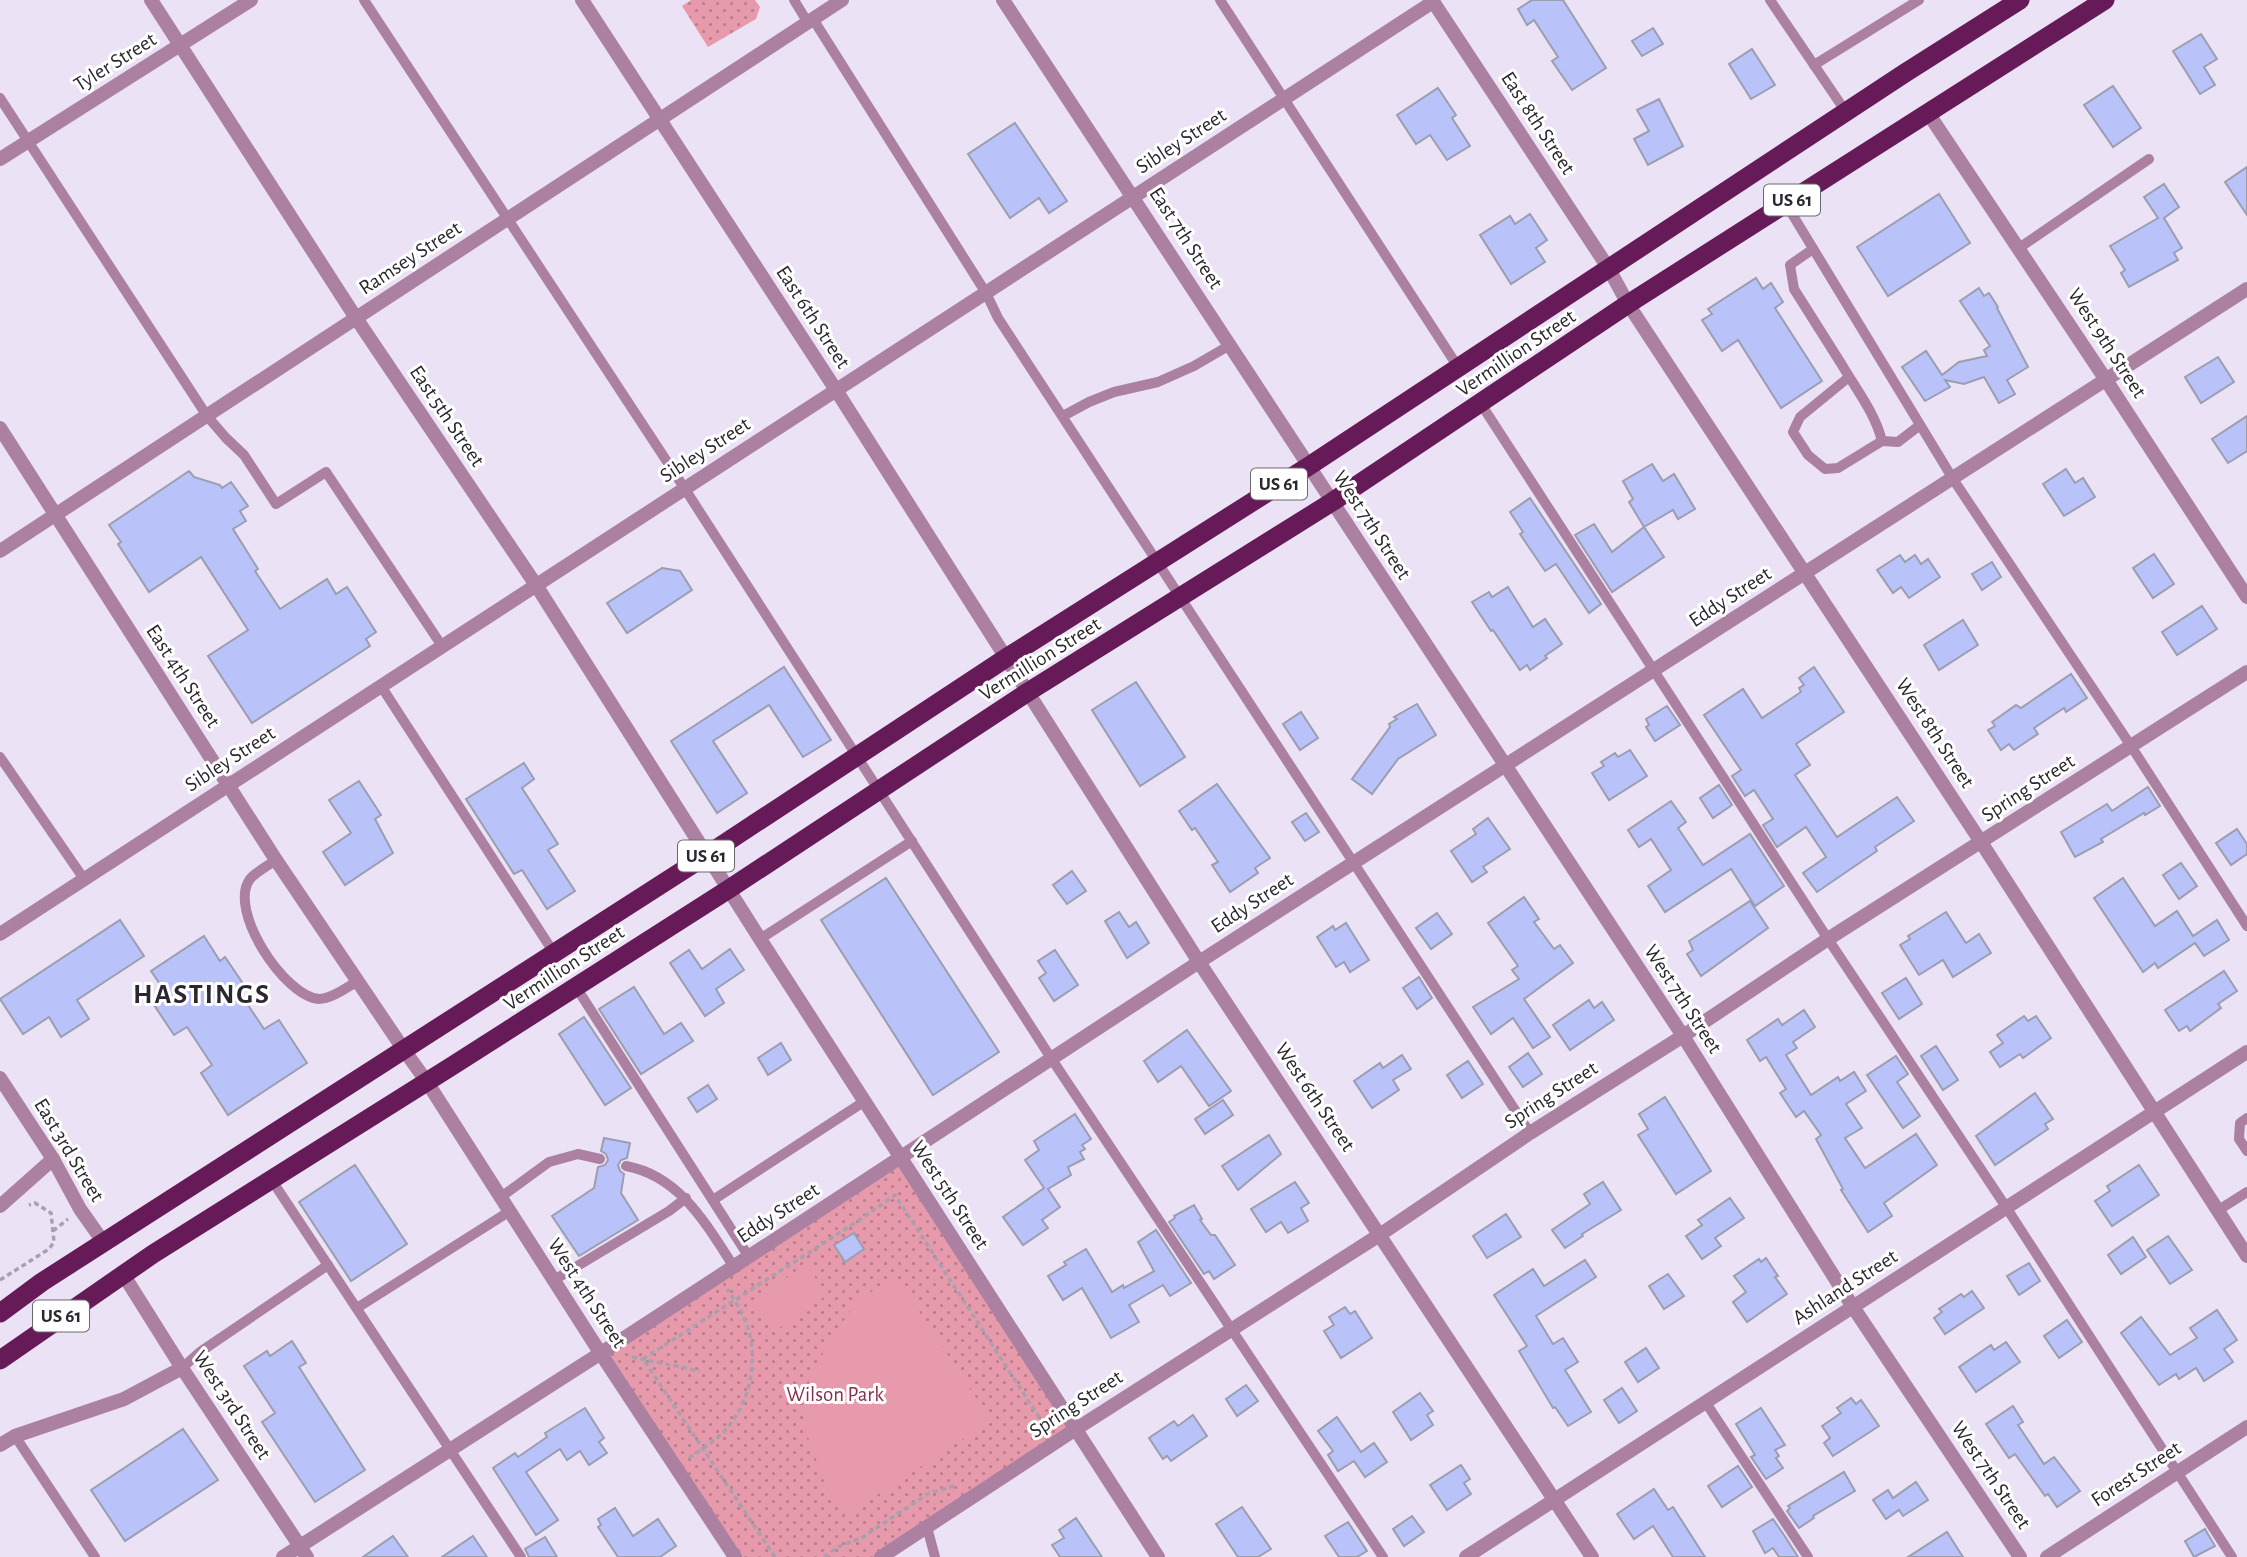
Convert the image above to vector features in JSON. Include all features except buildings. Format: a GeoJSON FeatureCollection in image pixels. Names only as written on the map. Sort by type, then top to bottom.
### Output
{"type":"FeatureCollection","features":[{"type":"Feature","properties":{"kind":"highway","name":"Vermillion Street"},"geometry":{"type":"LineString","coordinates":[[0,1313],[1006,658],[1309,466],[2020,0]]}},
{"type":"Feature","properties":{"kind":"highway","name":"Vermillion Street"},"geometry":{"type":"LineString","coordinates":[[0,1360],[123,1274],[729,889],[1028,692],[1332,502],[1628,304],[2105,0]]}},
{"type":"Feature","properties":{"kind":"street","name":"East 5th Street"},"geometry":{"type":"LineString","coordinates":[[151,0],[356,318],[536,585],[707,855]]}},
{"type":"Feature","properties":{"kind":"street","name":"Tyler Street"},"geometry":{"type":"LineString","coordinates":[[0,159],[251,0]]}},
{"type":"Feature","properties":{"kind":"street","name":"East 6th Street"},"geometry":{"type":"LineString","coordinates":[[582,0],[836,390],[1006,658]]}},
{"type":"Feature","properties":{"kind":"street","name":"Ramsey Street"},"geometry":{"type":"LineString","coordinates":[[0,551],[842,0]]}},
{"type":"Feature","properties":{"kind":"street","name":"East 7th Street"},"geometry":{"type":"LineString","coordinates":[[1003,0],[1309,466]]}},
{"type":"Feature","properties":{"kind":"street","name":"Sibley Street"},"geometry":{"type":"LineString","coordinates":[[0,933],[1433,1]]}},
{"type":"Feature","properties":{"kind":"street","name":"East 8th Street"},"geometry":{"type":"LineString","coordinates":[[1433,1],[1609,269]]}},
{"type":"Feature","properties":{"kind":"street","name":"West 9th Street"},"geometry":{"type":"LineString","coordinates":[[1928,113],[2247,597]]}},
{"type":"Feature","properties":{"kind":"street","name":"West 8th Street"},"geometry":{"type":"LineString","coordinates":[[1609,269],[1628,304],[1981,842],[2247,1256]]}},
{"type":"Feature","properties":{"kind":"street","name":"Eddy Street"},"geometry":{"type":"LineString","coordinates":[[283,1557],[303,1551],[452,1449],[1051,1058],[2247,289]]}},
{"type":"Feature","properties":{"kind":"street","name":"East 4th Street"},"geometry":{"type":"LineString","coordinates":[[0,428],[276,860],[404,1050]]}},
{"type":"Feature","properties":{"kind":"street","name":"West 7th Street"},"geometry":{"type":"LineString","coordinates":[[1309,466],[1683,1037],[1853,1307],[2020,1557]]}},
{"type":"Feature","properties":{"kind":"street","name":"West 6th Street"},"geometry":{"type":"LineString","coordinates":[[1006,658],[1199,962],[1592,1557]]}},
{"type":"Feature","properties":{"kind":"street","name":"Spring Street"},"geometry":{"type":"LineString","coordinates":[[881,1557],[1381,1234],[1530,1133],[1683,1037],[1828,939],[2247,672]]}},
{"type":"Feature","properties":{"kind":"street","name":"West 5th Street"},"geometry":{"type":"LineString","coordinates":[[707,855],[1158,1557]]}},
{"type":"Feature","properties":{"kind":"street","name":"West 4th Street"},"geometry":{"type":"LineString","coordinates":[[404,1050],[428,1082],[600,1354],[736,1557]]}},
{"type":"Feature","properties":{"kind":"street","name":"Ashland Street"},"geometry":{"type":"LineString","coordinates":[[1466,1557],[2247,1052]]}},
{"type":"Feature","properties":{"kind":"street","name":"East 3rd Street"},"geometry":{"type":"LineString","coordinates":[[0,1078],[53,1158],[80,1209],[104,1243]]}},
{"type":"Feature","properties":{"kind":"street"},"geometry":{"type":"LineString","coordinates":[[0,1206],[53,1158]]}},
{"type":"Feature","properties":{"kind":"street","name":"West 3rd Street"},"geometry":{"type":"LineString","coordinates":[[123,1274],[303,1551]]}},
{"type":"Feature","properties":{"kind":"street"},"geometry":{"type":"LineString","coordinates":[[0,1445],[15,1436],[124,1399],[182,1368]]}},
{"type":"Feature","properties":{"kind":"street","name":"Forest Street"},"geometry":{"type":"LineString","coordinates":[[2047,1557],[2247,1427]]}},
{"type":"Feature","properties":{"kind":"lane"},"geometry":{"type":"LineString","coordinates":[[364,0],[685,489],[1051,1058],[1383,1557]]}},
{"type":"Feature","properties":{"kind":"lane"},"geometry":{"type":"LineString","coordinates":[[794,0],[986,293],[998,318],[1530,1133]]}},
{"type":"Feature","properties":{"kind":"lane"},"geometry":{"type":"LineString","coordinates":[[1220,0],[1458,367]]}},
{"type":"Feature","properties":{"kind":"lane"},"geometry":{"type":"LineString","coordinates":[[1770,0],[1846,112]]}},
{"type":"Feature","properties":{"kind":"lane"},"geometry":{"type":"LineString","coordinates":[[1814,65],[1919,0]]}},
{"type":"Feature","properties":{"kind":"lane"},"geometry":{"type":"LineString","coordinates":[[0,98],[207,416],[244,454],[276,504],[326,472],[442,646]]}},
{"type":"Feature","properties":{"kind":"lane"},"geometry":{"type":"LineString","coordinates":[[2019,248],[2149,159]]}},
{"type":"Feature","properties":{"kind":"lane"},"geometry":{"type":"LineString","coordinates":[[1786,204],[1953,479],[2247,926]]}},
{"type":"Feature","properties":{"kind":"lane"},"geometry":{"type":"LineString","coordinates":[[1813,249],[1790,265],[1794,289],[1878,425],[1882,441]]}},
{"type":"Feature","properties":{"kind":"lane"},"geometry":{"type":"LineString","coordinates":[[1063,416],[1114,392],[1158,382],[1194,366],[1230,345]]}},
{"type":"Feature","properties":{"kind":"lane"},"geometry":{"type":"LineString","coordinates":[[1849,377],[1800,417],[1793,432],[1808,455],[1825,469],[1838,468],[1882,441],[1898,442],[1920,425]]}},
{"type":"Feature","properties":{"kind":"lane"},"geometry":{"type":"LineString","coordinates":[[1481,404],[2232,1557]]}},
{"type":"Feature","properties":{"kind":"lane"},"geometry":{"type":"LineString","coordinates":[[381,686],[554,953]]}},
{"type":"Feature","properties":{"kind":"lane"},"geometry":{"type":"LineString","coordinates":[[0,757],[84,879]]}},
{"type":"Feature","properties":{"kind":"lane"},"geometry":{"type":"LineString","coordinates":[[760,939],[912,841]]}},
{"type":"Feature","properties":{"kind":"lane"},"geometry":{"type":"LineString","coordinates":[[276,860],[250,879],[246,891],[246,908],[260,947],[275,967],[303,993],[319,999],[331,996],[358,981]]}},
{"type":"Feature","properties":{"kind":"lane"},"geometry":{"type":"LineString","coordinates":[[576,987],[749,1257]]}},
{"type":"Feature","properties":{"kind":"lane"},"geometry":{"type":"LineString","coordinates":[[713,1200],[865,1101]]}},
{"type":"Feature","properties":{"kind":"lane"},"geometry":{"type":"LineString","coordinates":[[2247,1118],[2240,1123],[2239,1139],[2247,1151]]}},
{"type":"Feature","properties":{"kind":"lane"},"geometry":{"type":"LineString","coordinates":[[501,1198],[549,1162],[578,1154],[600,1159]]}},
{"type":"Feature","properties":{"kind":"lane"},"geometry":{"type":"LineString","coordinates":[[626,1166],[645,1169],[686,1198],[734,1267]]}},
{"type":"Feature","properties":{"kind":"lane"},"geometry":{"type":"LineString","coordinates":[[271,1179],[521,1557]]}},
{"type":"Feature","properties":{"kind":"lane"},"geometry":{"type":"LineString","coordinates":[[2217,1211],[2247,1192]]}},
{"type":"Feature","properties":{"kind":"lane"},"geometry":{"type":"LineString","coordinates":[[554,1280],[686,1198]]}},
{"type":"Feature","properties":{"kind":"lane"},"geometry":{"type":"LineString","coordinates":[[357,1308],[510,1211]]}},
{"type":"Feature","properties":{"kind":"lane"},"geometry":{"type":"LineString","coordinates":[[182,1368],[200,1352],[328,1265]]}},
{"type":"Feature","properties":{"kind":"lane"},"geometry":{"type":"LineString","coordinates":[[1706,1403],[1808,1557]]}},
{"type":"Feature","properties":{"kind":"lane"},"geometry":{"type":"LineString","coordinates":[[15,1436],[95,1557]]}},
{"type":"Feature","properties":{"kind":"lane"},"geometry":{"type":"LineString","coordinates":[[927,1527],[935,1557]]}},
{"type":"Feature","properties":{"kind":"path"},"geometry":{"type":"LineString","coordinates":[[643,1359],[895,1195],[1047,1428],[1036,1435]]}},
{"type":"Feature","properties":{"kind":"path"},"geometry":{"type":"LineString","coordinates":[[0,1280],[49,1249],[54,1242],[51,1213],[35,1203],[25,1206]]}},
{"type":"Feature","properties":{"kind":"path"},"geometry":{"type":"LineString","coordinates":[[676,1467],[728,1427],[744,1401],[749,1386],[752,1355],[745,1320],[720,1276]]}},
{"type":"Feature","properties":{"kind":"path"},"geometry":{"type":"LineString","coordinates":[[632,1357],[700,1371]]}},
{"type":"Feature","properties":{"kind":"path"},"geometry":{"type":"LineString","coordinates":[[643,1359],[775,1557]]}},
{"type":"Feature","properties":{"kind":"path"},"geometry":{"type":"LineString","coordinates":[[824,1557],[838,1547],[872,1531],[929,1493],[961,1484]]}},
{"type":"Feature","properties":{"kind":"green space"},"geometry":{"type":"Polygon","coordinates":[[[691,0],[755,0],[760,7],[756,19],[708,47],[682,6],[691,0]]]}},
{"type":"Feature","properties":{"kind":"green space","name":"Wilson Park"},"geometry":{"type":"Polygon","coordinates":[[[901,1158],[1076,1429],[881,1557],[735,1557],[601,1354],[901,1158]]]}},
{"type":"Feature","properties":{"kind":"green space"},"geometry":{"type":"Polygon","coordinates":[[[806,1264],[827,1295],[773,1332],[752,1302],[806,1264]]]}},
{"type":"Feature","properties":{"kind":"green space"},"geometry":{"type":"Polygon","coordinates":[[[896,1276],[991,1421],[846,1515],[824,1481],[805,1429],[809,1382],[831,1337],[860,1299],[896,1276]]]}},
{"type":"Feature","properties":{"kind":"district","name":"HASTINGS"},"geometry":{"type":"Point","coordinates":[202,995]}}]}
